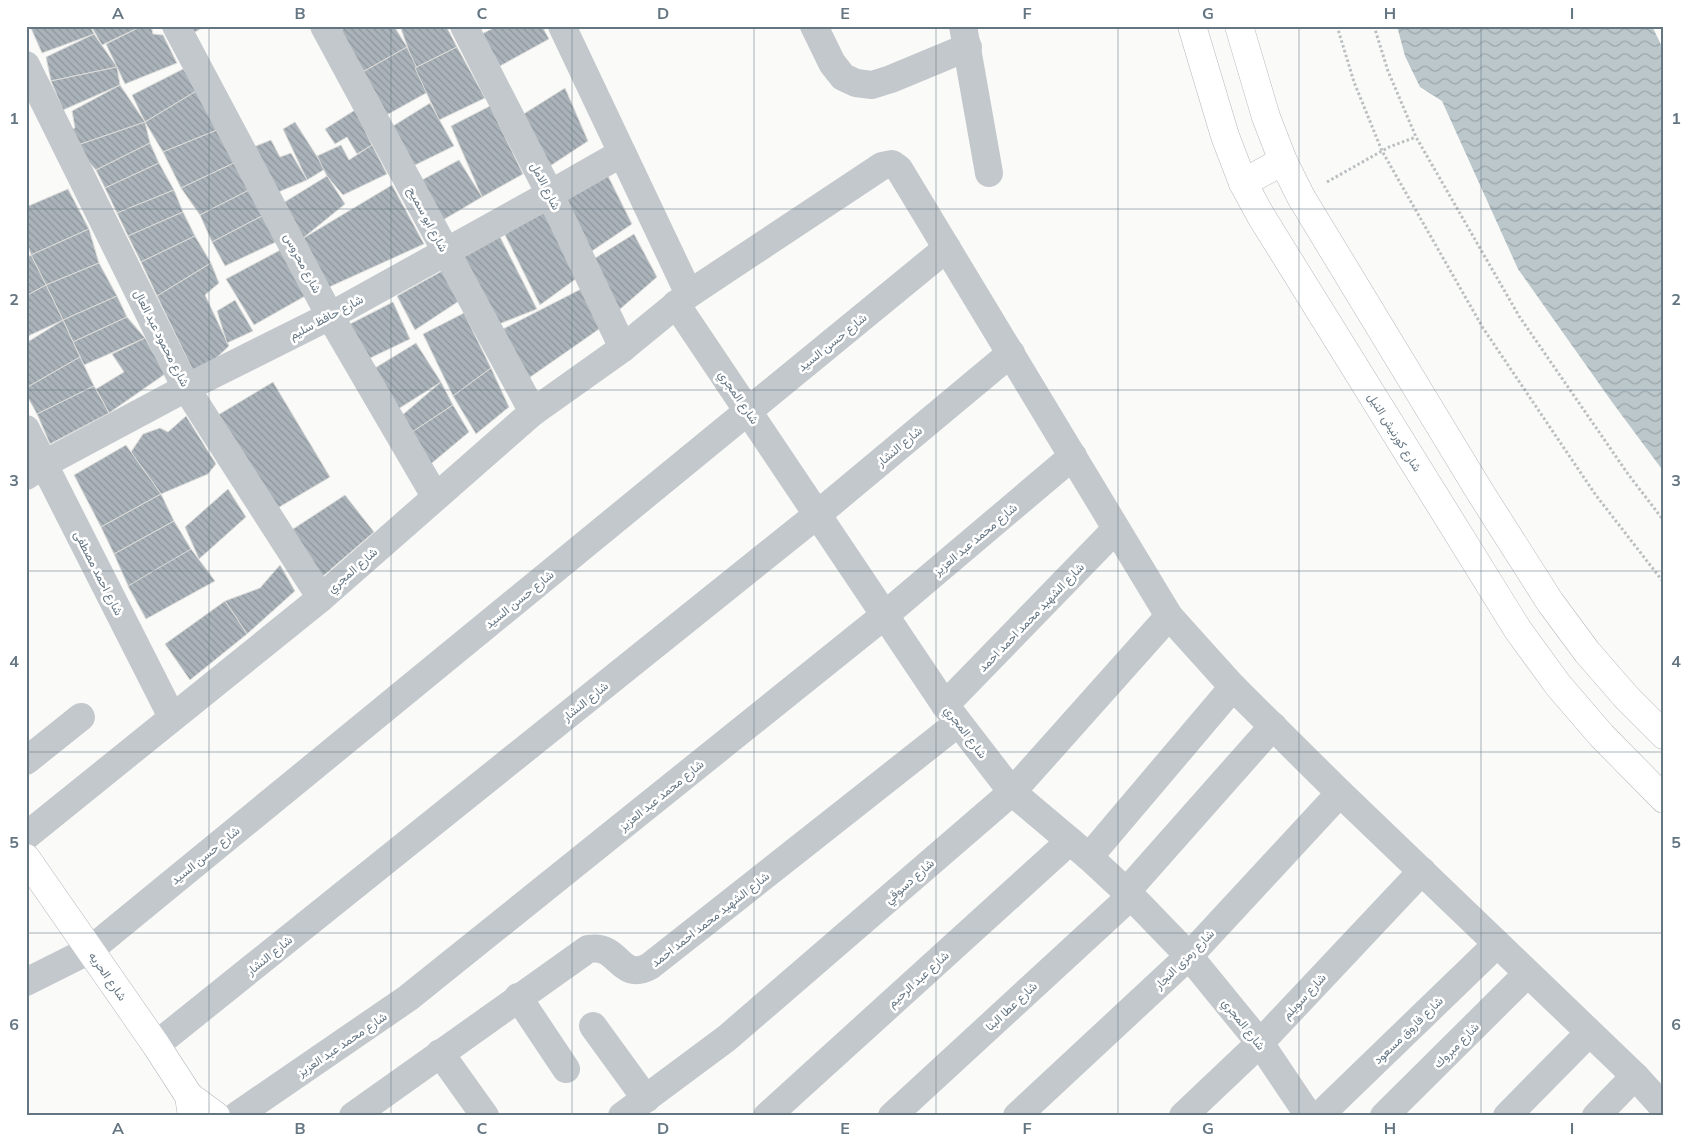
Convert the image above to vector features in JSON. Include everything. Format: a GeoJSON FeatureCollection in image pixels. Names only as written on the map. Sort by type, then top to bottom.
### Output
{"type":"FeatureCollection","features":[{"type":"Feature","properties":{"kind":"main road","name":"شارع كورنيش النيل"},"geometry":{"type":"LineString","coordinates":[[1192,26],[1225,136],[1243,183],[1261,216],[1518,630],[1602,736],[1664,799]]}},
{"type":"Feature","properties":{"kind":"main road"},"geometry":{"type":"LineString","coordinates":[[1239,26],[1266,117],[1283,161],[1301,197],[1489,507],[1550,602],[1592,658],[1627,698],[1664,735]]}},
{"type":"Feature","properties":{"kind":"main road"},"geometry":{"type":"LineString","coordinates":[[1243,183],[1283,161]]}},
{"type":"Feature","properties":{"kind":"main road"},"geometry":{"type":"LineString","coordinates":[[1518,630],[1550,602]]}},
{"type":"Feature","properties":{"kind":"main road","name":"شارع الحريه"},"geometry":{"type":"LineString","coordinates":[[26,858],[156,1045],[190,1106],[216,1116]]}},
{"type":"Feature","properties":{"kind":"street","name":"شارع محروس"},"geometry":{"type":"LineString","coordinates":[[176,26],[330,316],[436,496]]}},
{"type":"Feature","properties":{"kind":"street","name":"شارع ابو سميح"},"geometry":{"type":"LineString","coordinates":[[324,26],[533,412]]}},
{"type":"Feature","properties":{"kind":"street","name":"شارع الامل"},"geometry":{"type":"LineString","coordinates":[[464,26],[550,194],[623,348]]}},
{"type":"Feature","properties":{"kind":"street"},"geometry":{"type":"LineString","coordinates":[[562,26],[622,153],[682,299]]}},
{"type":"Feature","properties":{"kind":"street"},"geometry":{"type":"LineString","coordinates":[[814,26],[832,63],[843,77],[856,83],[872,85],[891,79],[965,36],[989,173]]}},
{"type":"Feature","properties":{"kind":"street","name":"شارع محمود عبد العال"},"geometry":{"type":"LineString","coordinates":[[26,65],[186,388],[320,598]]}},
{"type":"Feature","properties":{"kind":"street","name":"شارع حافظ سليم"},"geometry":{"type":"LineString","coordinates":[[35,470],[186,388],[330,316],[622,153]]}},
{"type":"Feature","properties":{"kind":"street","name":"شارع المجري"},"geometry":{"type":"LineString","coordinates":[[26,836],[320,598],[533,412],[623,348],[682,299],[882,166],[892,164],[900,169],[947,248]]}},
{"type":"Feature","properties":{"kind":"street"},"geometry":{"type":"LineString","coordinates":[[947,248],[1169,616],[1233,687],[1340,793],[1634,1076],[1664,1108]]}},
{"type":"Feature","properties":{"kind":"street","name":"شارع حسن السيد"},"geometry":{"type":"LineString","coordinates":[[26,982],[90,950],[947,248]]}},
{"type":"Feature","properties":{"kind":"street","name":"شارع المجري"},"geometry":{"type":"LineString","coordinates":[[682,299],[748,411],[952,714],[1012,792],[1128,894],[1189,956],[1260,1043],[1309,1116]]}},
{"type":"Feature","properties":{"kind":"street","name":"شارع النشار"},"geometry":{"type":"LineString","coordinates":[[156,1045],[818,514],[1011,353]]}},
{"type":"Feature","properties":{"kind":"street","name":"شارع احمد مصطفى"},"geometry":{"type":"LineString","coordinates":[[26,429],[35,470],[172,717]]}},
{"type":"Feature","properties":{"kind":"street","name":"شارع محمد عبد العزيز"},"geometry":{"type":"LineString","coordinates":[[236,1116],[408,998],[885,615],[1073,456]]}},
{"type":"Feature","properties":{"kind":"street","name":"شارع الشهيد محمد احمد احمد"},"geometry":{"type":"LineString","coordinates":[[353,1116],[588,949],[601,948],[608,951],[625,967],[631,970],[644,969],[650,966],[952,714],[1116,529]]}},
{"type":"Feature","properties":{"kind":"street","name":"شارع دسوقي"},"geometry":{"type":"LineString","coordinates":[[622,1116],[727,1038],[1012,792],[1169,616]]}},
{"type":"Feature","properties":{"kind":"street","name":"شارع عبد الرحيم"},"geometry":{"type":"LineString","coordinates":[[767,1116],[1079,849],[1233,687]]}},
{"type":"Feature","properties":{"kind":"street"},"geometry":{"type":"LineString","coordinates":[[26,761],[81,717]]}},
{"type":"Feature","properties":{"kind":"street","name":"شارع عطا البنا"},"geometry":{"type":"LineString","coordinates":[[892,1116],[1128,894],[1273,726]]}},
{"type":"Feature","properties":{"kind":"street","name":"شارع رمزى النجار"},"geometry":{"type":"LineString","coordinates":[[1017,1116],[1189,956],[1340,793]]}},
{"type":"Feature","properties":{"kind":"street","name":"شارع سويلم"},"geometry":{"type":"LineString","coordinates":[[1183,1116],[1260,1043],[1422,871]]}},
{"type":"Feature","properties":{"kind":"street","name":"شارع فاروق مسعود"},"geometry":{"type":"LineString","coordinates":[[1319,1116],[1497,944]]}},
{"type":"Feature","properties":{"kind":"street","name":"شارع مبروك"},"geometry":{"type":"LineString","coordinates":[[1384,1116],[1527,974]]}},
{"type":"Feature","properties":{"kind":"street"},"geometry":{"type":"LineString","coordinates":[[518,997],[566,1069]]}},
{"type":"Feature","properties":{"kind":"street"},"geometry":{"type":"LineString","coordinates":[[594,1026],[646,1099]]}},
{"type":"Feature","properties":{"kind":"street"},"geometry":{"type":"LineString","coordinates":[[1507,1116],[1589,1033]]}},
{"type":"Feature","properties":{"kind":"street"},"geometry":{"type":"LineString","coordinates":[[440,1053],[485,1116]]}},
{"type":"Feature","properties":{"kind":"street"},"geometry":{"type":"LineString","coordinates":[[1596,1116],[1634,1076]]}},
{"type":"Feature","properties":{"kind":"path"},"geometry":{"type":"LineString","coordinates":[[1337,26],[1354,82],[1382,151],[1483,328],[1595,494],[1664,583]]}},
{"type":"Feature","properties":{"kind":"path"},"geometry":{"type":"LineString","coordinates":[[1374,26],[1388,71],[1416,137],[1519,316],[1628,474],[1664,522]]}},
{"type":"Feature","properties":{"kind":"path"},"geometry":{"type":"LineString","coordinates":[[1301,197],[1382,151],[1416,137]]}},
{"type":"Feature","properties":{"kind":"water"},"geometry":{"type":"Polygon","coordinates":[[[1397,26],[1652,26],[1664,51],[1664,472],[1518,269],[1442,101],[1420,87],[1405,56],[1397,26]]]}},
{"type":"Feature","properties":{"kind":"building"},"geometry":{"type":"Polygon","coordinates":[[[30,26],[90,26],[94,34],[42,53],[30,26]]]}},
{"type":"Feature","properties":{"kind":"building"},"geometry":{"type":"Polygon","coordinates":[[[91,26],[142,26],[102,45],[91,26]]]}},
{"type":"Feature","properties":{"kind":"building"},"geometry":{"type":"Polygon","coordinates":[[[142,26],[151,26],[153,34],[163,35],[177,63],[125,84],[106,44],[142,26]]]}},
{"type":"Feature","properties":{"kind":"building"},"geometry":{"type":"Polygon","coordinates":[[[190,26],[206,26],[193,33],[190,26]]]}},
{"type":"Feature","properties":{"kind":"building"},"geometry":{"type":"Polygon","coordinates":[[[347,26],[394,26],[407,47],[361,73],[337,33],[347,26]]]}},
{"type":"Feature","properties":{"kind":"building"},"geometry":{"type":"Polygon","coordinates":[[[400,26],[446,26],[457,47],[415,68],[400,26]]]}},
{"type":"Feature","properties":{"kind":"building"},"geometry":{"type":"Polygon","coordinates":[[[497,26],[542,26],[549,39],[500,66],[482,34],[497,26]]]}},
{"type":"Feature","properties":{"kind":"building"},"geometry":{"type":"Polygon","coordinates":[[[94,34],[117,67],[51,81],[46,57],[94,34]]]}},
{"type":"Feature","properties":{"kind":"building"},"geometry":{"type":"Polygon","coordinates":[[[407,47],[428,92],[383,117],[361,73],[407,47]]]}},
{"type":"Feature","properties":{"kind":"building"},"geometry":{"type":"Polygon","coordinates":[[[457,47],[485,98],[439,120],[415,68],[457,47]]]}},
{"type":"Feature","properties":{"kind":"building"},"geometry":{"type":"Polygon","coordinates":[[[117,67],[120,85],[63,110],[51,81],[117,67]]]}},
{"type":"Feature","properties":{"kind":"building"},"geometry":{"type":"Polygon","coordinates":[[[183,69],[198,90],[145,122],[132,95],[183,69]]]}},
{"type":"Feature","properties":{"kind":"building"},"geometry":{"type":"Polygon","coordinates":[[[120,85],[145,122],[75,146],[69,130],[75,128],[72,111],[120,85]]]}},
{"type":"Feature","properties":{"kind":"building"},"geometry":{"type":"Polygon","coordinates":[[[565,88],[588,141],[547,168],[522,115],[565,88]]]}},
{"type":"Feature","properties":{"kind":"building"},"geometry":{"type":"Polygon","coordinates":[[[198,90],[217,130],[163,152],[145,122],[198,90]]]}},
{"type":"Feature","properties":{"kind":"building"},"geometry":{"type":"Polygon","coordinates":[[[430,103],[454,146],[409,168],[393,126],[430,103]]]}},
{"type":"Feature","properties":{"kind":"building"},"geometry":{"type":"Polygon","coordinates":[[[490,106],[523,174],[482,197],[451,126],[490,106]]]}},
{"type":"Feature","properties":{"kind":"building"},"geometry":{"type":"Polygon","coordinates":[[[355,110],[372,145],[357,154],[347,137],[335,144],[325,129],[355,110]]]}},
{"type":"Feature","properties":{"kind":"building"},"geometry":{"type":"Polygon","coordinates":[[[145,122],[150,143],[96,170],[75,146],[145,122]]]}},
{"type":"Feature","properties":{"kind":"building"},"geometry":{"type":"Polygon","coordinates":[[[295,122],[325,169],[307,180],[283,129],[295,122]]]}},
{"type":"Feature","properties":{"kind":"building"},"geometry":{"type":"Polygon","coordinates":[[[217,130],[236,162],[181,188],[163,152],[217,130]]]}},
{"type":"Feature","properties":{"kind":"building"},"geometry":{"type":"Polygon","coordinates":[[[271,140],[280,157],[291,153],[307,180],[276,193],[251,148],[271,140]]]}},
{"type":"Feature","properties":{"kind":"building"},"geometry":{"type":"Polygon","coordinates":[[[150,143],[159,163],[105,188],[96,170],[150,143]]]}},
{"type":"Feature","properties":{"kind":"building"},"geometry":{"type":"Polygon","coordinates":[[[341,145],[349,160],[372,145],[387,174],[343,195],[327,176],[317,156],[341,145]]]}},
{"type":"Feature","properties":{"kind":"building"},"geometry":{"type":"Polygon","coordinates":[[[459,160],[482,197],[443,220],[420,181],[459,160]]]}},
{"type":"Feature","properties":{"kind":"building"},"geometry":{"type":"Polygon","coordinates":[[[236,162],[251,189],[200,215],[181,188],[236,162]]]}},
{"type":"Feature","properties":{"kind":"building"},"geometry":{"type":"Polygon","coordinates":[[[159,163],[174,190],[117,213],[105,188],[159,163]]]}},
{"type":"Feature","properties":{"kind":"building"},"geometry":{"type":"Polygon","coordinates":[[[327,176],[345,204],[302,239],[283,203],[327,176]]]}},
{"type":"Feature","properties":{"kind":"building"},"geometry":{"type":"Polygon","coordinates":[[[608,176],[632,224],[589,253],[561,200],[608,176]]]}},
{"type":"Feature","properties":{"kind":"building"},"geometry":{"type":"Polygon","coordinates":[[[392,185],[424,244],[327,288],[302,239],[392,185]]]}},
{"type":"Feature","properties":{"kind":"building"},"geometry":{"type":"Polygon","coordinates":[[[68,189],[89,229],[31,255],[26,239],[26,207],[68,189]]]}},
{"type":"Feature","properties":{"kind":"building"},"geometry":{"type":"Polygon","coordinates":[[[251,189],[262,216],[212,242],[200,215],[251,189]]]}},
{"type":"Feature","properties":{"kind":"building"},"geometry":{"type":"Polygon","coordinates":[[[174,190],[183,212],[128,236],[117,213],[174,190]]]}},
{"type":"Feature","properties":{"kind":"building"},"geometry":{"type":"Polygon","coordinates":[[[183,212],[195,236],[141,262],[128,236],[183,212]]]}},
{"type":"Feature","properties":{"kind":"building"},"geometry":{"type":"Polygon","coordinates":[[[544,213],[577,278],[540,305],[503,231],[544,213]]]}},
{"type":"Feature","properties":{"kind":"building"},"geometry":{"type":"Polygon","coordinates":[[[262,216],[278,241],[225,266],[212,242],[262,216]]]}},
{"type":"Feature","properties":{"kind":"building"},"geometry":{"type":"Polygon","coordinates":[[[89,229],[99,263],[46,285],[31,255],[89,229]]]}},
{"type":"Feature","properties":{"kind":"building"},"geometry":{"type":"Polygon","coordinates":[[[634,234],[657,277],[619,310],[592,260],[634,234]]]}},
{"type":"Feature","properties":{"kind":"building"},"geometry":{"type":"Polygon","coordinates":[[[499,235],[537,309],[494,326],[460,258],[499,235]]]}},
{"type":"Feature","properties":{"kind":"building"},"geometry":{"type":"Polygon","coordinates":[[[195,236],[211,263],[157,296],[141,262],[195,236]]]}},
{"type":"Feature","properties":{"kind":"building"},"geometry":{"type":"Polygon","coordinates":[[[284,248],[307,295],[254,325],[226,279],[284,248]]]}},
{"type":"Feature","properties":{"kind":"building"},"geometry":{"type":"Polygon","coordinates":[[[31,255],[46,285],[26,296],[26,258],[31,255]]]}},
{"type":"Feature","properties":{"kind":"building"},"geometry":{"type":"Polygon","coordinates":[[[99,263],[117,296],[63,320],[46,285],[99,263]]]}},
{"type":"Feature","properties":{"kind":"building"},"geometry":{"type":"Polygon","coordinates":[[[211,263],[219,283],[205,295],[229,346],[196,377],[157,296],[211,263]]]}},
{"type":"Feature","properties":{"kind":"building"},"geometry":{"type":"Polygon","coordinates":[[[442,271],[459,301],[415,330],[397,296],[442,271]]]}},
{"type":"Feature","properties":{"kind":"building"},"geometry":{"type":"Polygon","coordinates":[[[46,285],[63,320],[26,337],[26,296],[46,285]]]}},
{"type":"Feature","properties":{"kind":"building"},"geometry":{"type":"Polygon","coordinates":[[[583,288],[602,327],[526,380],[501,330],[583,288]]]}},
{"type":"Feature","properties":{"kind":"building"},"geometry":{"type":"Polygon","coordinates":[[[117,296],[127,317],[73,342],[63,320],[117,296]]]}},
{"type":"Feature","properties":{"kind":"building"},"geometry":{"type":"Polygon","coordinates":[[[235,300],[253,331],[227,343],[217,311],[235,300]]]}},
{"type":"Feature","properties":{"kind":"building"},"geometry":{"type":"Polygon","coordinates":[[[393,302],[410,339],[366,360],[348,325],[393,302]]]}},
{"type":"Feature","properties":{"kind":"building"},"geometry":{"type":"Polygon","coordinates":[[[464,313],[491,368],[453,396],[423,334],[464,313]]]}},
{"type":"Feature","properties":{"kind":"building"},"geometry":{"type":"Polygon","coordinates":[[[127,317],[145,338],[84,365],[73,342],[127,317]]]}},
{"type":"Feature","properties":{"kind":"building"},"geometry":{"type":"Polygon","coordinates":[[[63,320],[80,357],[26,388],[26,343],[63,320]]]}},
{"type":"Feature","properties":{"kind":"building"},"geometry":{"type":"Polygon","coordinates":[[[145,338],[165,374],[109,413],[96,389],[124,372],[112,354],[145,338]]]}},
{"type":"Feature","properties":{"kind":"building"},"geometry":{"type":"Polygon","coordinates":[[[416,343],[441,382],[395,411],[375,368],[416,343]]]}},
{"type":"Feature","properties":{"kind":"building"},"geometry":{"type":"Polygon","coordinates":[[[80,357],[94,386],[37,414],[26,394],[26,388],[80,357]]]}},
{"type":"Feature","properties":{"kind":"building"},"geometry":{"type":"Polygon","coordinates":[[[491,368],[509,407],[476,434],[453,396],[491,368]]]}},
{"type":"Feature","properties":{"kind":"building"},"geometry":{"type":"Polygon","coordinates":[[[273,382],[330,477],[276,509],[218,415],[273,382]]]}},
{"type":"Feature","properties":{"kind":"building"},"geometry":{"type":"Polygon","coordinates":[[[441,382],[453,405],[409,434],[400,417],[441,382]]]}},
{"type":"Feature","properties":{"kind":"building"},"geometry":{"type":"Polygon","coordinates":[[[94,386],[109,413],[50,444],[37,414],[94,386]]]}},
{"type":"Feature","properties":{"kind":"building"},"geometry":{"type":"Polygon","coordinates":[[[453,405],[469,432],[426,468],[409,434],[453,405]]]}},
{"type":"Feature","properties":{"kind":"building"},"geometry":{"type":"Polygon","coordinates":[[[186,416],[216,464],[208,474],[161,494],[131,452],[143,434],[160,428],[168,432],[186,416]]]}},
{"type":"Feature","properties":{"kind":"building"},"geometry":{"type":"Polygon","coordinates":[[[126,445],[161,494],[101,527],[74,475],[126,445]]]}},
{"type":"Feature","properties":{"kind":"building"},"geometry":{"type":"Polygon","coordinates":[[[228,489],[246,517],[199,559],[185,527],[228,489]]]}},
{"type":"Feature","properties":{"kind":"building"},"geometry":{"type":"Polygon","coordinates":[[[161,494],[174,521],[114,554],[101,527],[161,494]]]}},
{"type":"Feature","properties":{"kind":"building"},"geometry":{"type":"Polygon","coordinates":[[[345,495],[374,532],[322,577],[287,533],[345,495]]]}},
{"type":"Feature","properties":{"kind":"building"},"geometry":{"type":"Polygon","coordinates":[[[174,521],[191,549],[130,590],[114,554],[174,521]]]}},
{"type":"Feature","properties":{"kind":"building"},"geometry":{"type":"Polygon","coordinates":[[[191,549],[215,581],[146,619],[128,586],[191,549]]]}},
{"type":"Feature","properties":{"kind":"building"},"geometry":{"type":"Polygon","coordinates":[[[280,565],[295,591],[247,634],[225,601],[260,588],[280,565]]]}},
{"type":"Feature","properties":{"kind":"building"},"geometry":{"type":"Polygon","coordinates":[[[225,601],[247,634],[190,680],[165,644],[225,601]]]}}]}
